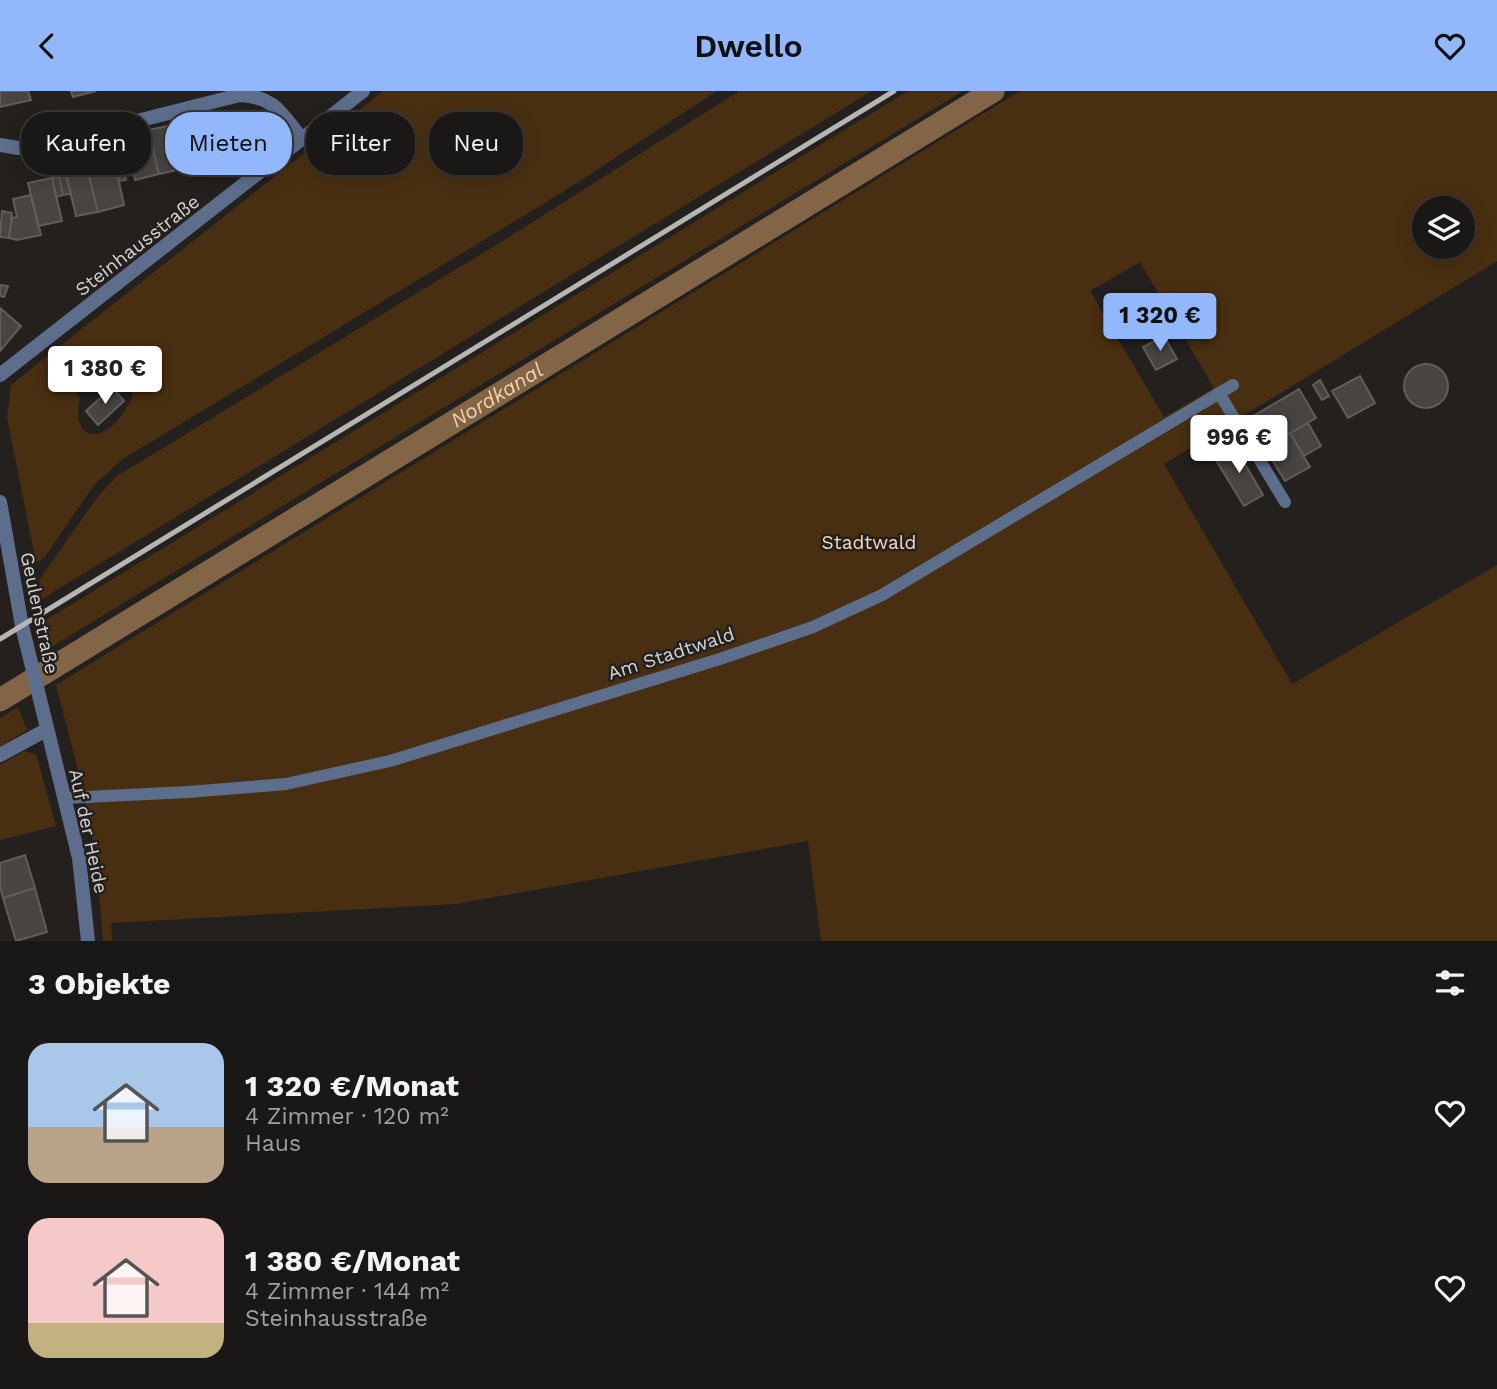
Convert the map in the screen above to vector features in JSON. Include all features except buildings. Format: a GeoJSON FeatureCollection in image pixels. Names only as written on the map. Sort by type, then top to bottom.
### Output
{"type":"FeatureCollection","features":[{"type":"Feature","properties":{"kind":"street","name":"Steinhausstraße"},"geometry":{"type":"LineString","coordinates":[[0,375],[363,91]]}},
{"type":"Feature","properties":{"kind":"street"},"geometry":{"type":"LineString","coordinates":[[0,145],[18,148],[38,146],[240,95],[260,96],[276,107],[302,139]]}},
{"type":"Feature","properties":{"kind":"street","name":"Geulenstraße"},"geometry":{"type":"LineString","coordinates":[[0,502],[27,651],[46,730]]}},
{"type":"Feature","properties":{"kind":"street"},"geometry":{"type":"LineString","coordinates":[[0,755],[46,730]]}},
{"type":"Feature","properties":{"kind":"street","name":"Auf der Heide"},"geometry":{"type":"LineString","coordinates":[[46,730],[66,798],[79,858],[88,941]]}},
{"type":"Feature","properties":{"kind":"lane","name":"Am Stadtwald"},"geometry":{"type":"LineString","coordinates":[[66,798],[286,784],[390,761],[800,631],[882,595],[1233,385]]}},
{"type":"Feature","properties":{"kind":"lane"},"geometry":{"type":"LineString","coordinates":[[1219,393],[1285,502]]}},
{"type":"Feature","properties":{"kind":"green space"},"geometry":{"type":"Polygon","coordinates":[[[383,91],[717,91],[566,190],[123,459],[95,484],[44,558],[36,563],[7,418],[11,385],[50,354],[80,398],[78,410],[83,428],[92,434],[111,427],[131,400],[133,395],[130,388],[115,378],[103,377],[90,381],[85,379],[59,347],[277,175],[292,175],[292,163],[306,152],[306,175],[415,175],[415,112],[356,112],[383,91]]]}},
{"type":"Feature","properties":{"kind":"green space"},"geometry":{"type":"Polygon","coordinates":[[[739,91],[872,91],[42,599],[39,580],[99,495],[117,476],[509,237],[739,91]]]}},
{"type":"Feature","properties":{"kind":"green space"},"geometry":{"type":"Polygon","coordinates":[[[908,91],[963,91],[48,649],[46,620],[908,91]]]}},
{"type":"Feature","properties":{"kind":"green space","name":"Stadtwald"},"geometry":{"type":"Polygon","coordinates":[[[1020,91],[1497,91],[1497,261],[1164,464],[1292,684],[1497,565],[1497,941],[821,941],[808,841],[456,904],[111,923],[112,941],[103,941],[96,856],[82,786],[56,685],[1020,91]],[[1140,262],[1090,291],[1164,417],[1214,388],[1140,262]]]}},
{"type":"Feature","properties":{"kind":"green space"},"geometry":{"type":"Polygon","coordinates":[[[18,707],[27,730],[0,747],[0,718],[18,707]]]}},
{"type":"Feature","properties":{"kind":"green space"},"geometry":{"type":"Polygon","coordinates":[[[24,751],[36,754],[56,826],[0,840],[0,765],[24,751]]]}},
{"type":"Feature","properties":{"kind":"waterway","name":"Nordkanal"},"geometry":{"type":"LineString","coordinates":[[0,700],[993,91]]}},
{"type":"Feature","properties":{"kind":"railway"},"geometry":{"type":"LineString","coordinates":[[0,639],[894,91]]}}]}
